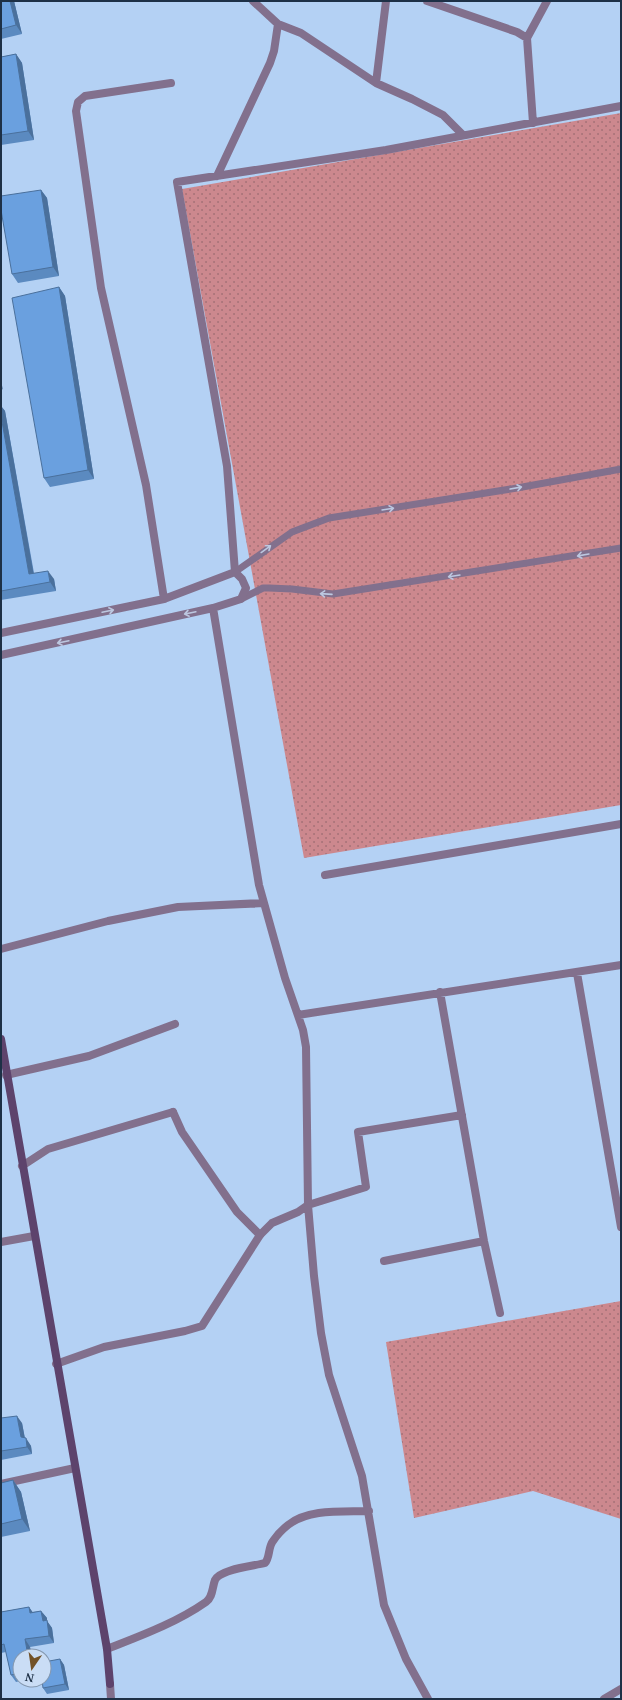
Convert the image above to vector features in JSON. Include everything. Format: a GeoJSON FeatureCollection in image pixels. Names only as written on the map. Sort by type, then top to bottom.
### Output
{"type":"FeatureCollection","features":[{"type":"Feature","properties":{"kind":"main road"},"geometry":{"type":"LineString","coordinates":[[1,1039],[3,1064],[107,1649],[110,1684]]}},
{"type":"Feature","properties":{"kind":"street"},"geometry":{"type":"LineString","coordinates":[[253,1],[278,24],[302,34],[376,83],[443,115],[463,136]]}},
{"type":"Feature","properties":{"kind":"street"},"geometry":{"type":"LineString","coordinates":[[376,83],[386,1]]}},
{"type":"Feature","properties":{"kind":"street"},"geometry":{"type":"LineString","coordinates":[[427,1],[517,32],[527,38]]}},
{"type":"Feature","properties":{"kind":"street"},"geometry":{"type":"LineString","coordinates":[[533,123],[527,38],[546,1]]}},
{"type":"Feature","properties":{"kind":"street"},"geometry":{"type":"LineString","coordinates":[[217,176],[270,63],[274,51],[278,24]]}},
{"type":"Feature","properties":{"kind":"street"},"geometry":{"type":"LineString","coordinates":[[164,600],[146,485],[101,288],[76,111],[78,102],[85,96],[171,83]]}},
{"type":"Feature","properties":{"kind":"street"},"geometry":{"type":"LineString","coordinates":[[1,655],[213,608],[241,599],[246,588],[242,579],[235,572],[227,466],[177,182],[386,150],[621,106]]}},
{"type":"Feature","properties":{"kind":"street"},"geometry":{"type":"LineString","coordinates":[[1,633],[164,600],[235,572]]}},
{"type":"Feature","properties":{"kind":"street"},"geometry":{"type":"LineString","coordinates":[[213,608],[259,885],[285,978],[303,1030],[306,1047],[308,1205],[314,1276],[321,1333],[329,1375],[362,1476],[384,1605],[406,1659],[428,1699]]}},
{"type":"Feature","properties":{"kind":"street"},"geometry":{"type":"LineString","coordinates":[[325,875],[621,824]]}},
{"type":"Feature","properties":{"kind":"street"},"geometry":{"type":"LineString","coordinates":[[1,949],[108,921],[178,907],[264,903]]}},
{"type":"Feature","properties":{"kind":"street"},"geometry":{"type":"LineString","coordinates":[[298,1015],[621,965]]}},
{"type":"Feature","properties":{"kind":"street"},"geometry":{"type":"LineString","coordinates":[[577,973],[621,1227]]}},
{"type":"Feature","properties":{"kind":"street"},"geometry":{"type":"LineString","coordinates":[[440,992],[484,1241],[500,1313]]}},
{"type":"Feature","properties":{"kind":"street"},"geometry":{"type":"LineString","coordinates":[[6,1075],[88,1056],[175,1024]]}},
{"type":"Feature","properties":{"kind":"street"},"geometry":{"type":"LineString","coordinates":[[22,1166],[48,1150],[173,1112],[182,1132],[237,1212],[260,1235]]}},
{"type":"Feature","properties":{"kind":"street"},"geometry":{"type":"LineString","coordinates":[[56,1364],[104,1347],[185,1331],[202,1326],[260,1235],[272,1223],[298,1212],[308,1205],[366,1187],[358,1132],[462,1115]]}},
{"type":"Feature","properties":{"kind":"street"},"geometry":{"type":"LineString","coordinates":[[1,1242],[34,1236]]}},
{"type":"Feature","properties":{"kind":"street"},"geometry":{"type":"LineString","coordinates":[[384,1260],[484,1241]]}},
{"type":"Feature","properties":{"kind":"street"},"geometry":{"type":"LineString","coordinates":[[1,1484],[75,1468]]}},
{"type":"Feature","properties":{"kind":"street"},"geometry":{"type":"LineString","coordinates":[[107,1649],[154,1630],[207,1601],[213,1592],[215,1579],[221,1574],[267,1562],[272,1542],[288,1524],[304,1516],[322,1513],[369,1511]]}},
{"type":"Feature","properties":{"kind":"street"},"geometry":{"type":"LineString","coordinates":[[110,1684],[112,1699]]}},
{"type":"Feature","properties":{"kind":"street"},"geometry":{"type":"LineString","coordinates":[[604,1699],[621,1689]]}},
{"type":"Feature","properties":{"kind":"lane"},"geometry":{"type":"LineString","coordinates":[[235,572],[292,532],[329,518],[517,488],[621,469]]}},
{"type":"Feature","properties":{"kind":"lane"},"geometry":{"type":"LineString","coordinates":[[241,599],[263,588],[292,589],[334,594],[621,548]]}},
{"type":"Feature","properties":{"kind":"shaded area"},"geometry":{"type":"Polygon","coordinates":[[[621,113],[621,805],[304,858],[182,189],[621,113]]]}},
{"type":"Feature","properties":{"kind":"shaded area"},"geometry":{"type":"Polygon","coordinates":[[[621,1301],[621,1519],[533,1491],[414,1518],[386,1342],[621,1301]]]}},
{"type":"Feature","properties":{"kind":"building"},"geometry":{"type":"Polygon","coordinates":[[[1,1],[10,1],[16,25],[1,29],[1,1]]]}},
{"type":"Feature","properties":{"kind":"building"},"geometry":{"type":"Polygon","coordinates":[[[16,54],[28,131],[1,135],[1,57],[16,54]]]}},
{"type":"Feature","properties":{"kind":"building"},"geometry":{"type":"Polygon","coordinates":[[[41,190],[53,267],[12,274],[1,210],[1,196],[41,190]]]}},
{"type":"Feature","properties":{"kind":"building"},"geometry":{"type":"Polygon","coordinates":[[[59,287],[88,470],[44,478],[12,298],[59,287]]]}},
{"type":"Feature","properties":{"kind":"building"},"geometry":{"type":"Polygon","coordinates":[[[1,416],[29,574],[48,571],[50,582],[1,591],[1,416]]]}},
{"type":"Feature","properties":{"kind":"building"},"geometry":{"type":"Polygon","coordinates":[[[17,1416],[21,1437],[26,1438],[27,1447],[1,1451],[1,1418],[17,1416]]]}},
{"type":"Feature","properties":{"kind":"building"},"geometry":{"type":"Polygon","coordinates":[[[13,1480],[22,1519],[1,1524],[1,1483],[13,1480]]]}},
{"type":"Feature","properties":{"kind":"building"},"geometry":{"type":"Polygon","coordinates":[[[29,1607],[30,1613],[41,1611],[43,1621],[47,1620],[49,1636],[25,1639],[27,1648],[12,1648],[11,1675],[4,1644],[1,1645],[1,1612],[29,1607]]]}},
{"type":"Feature","properties":{"kind":"building"},"geometry":{"type":"Polygon","coordinates":[[[60,1659],[65,1684],[52,1686],[52,1660],[60,1659]]]}}]}
